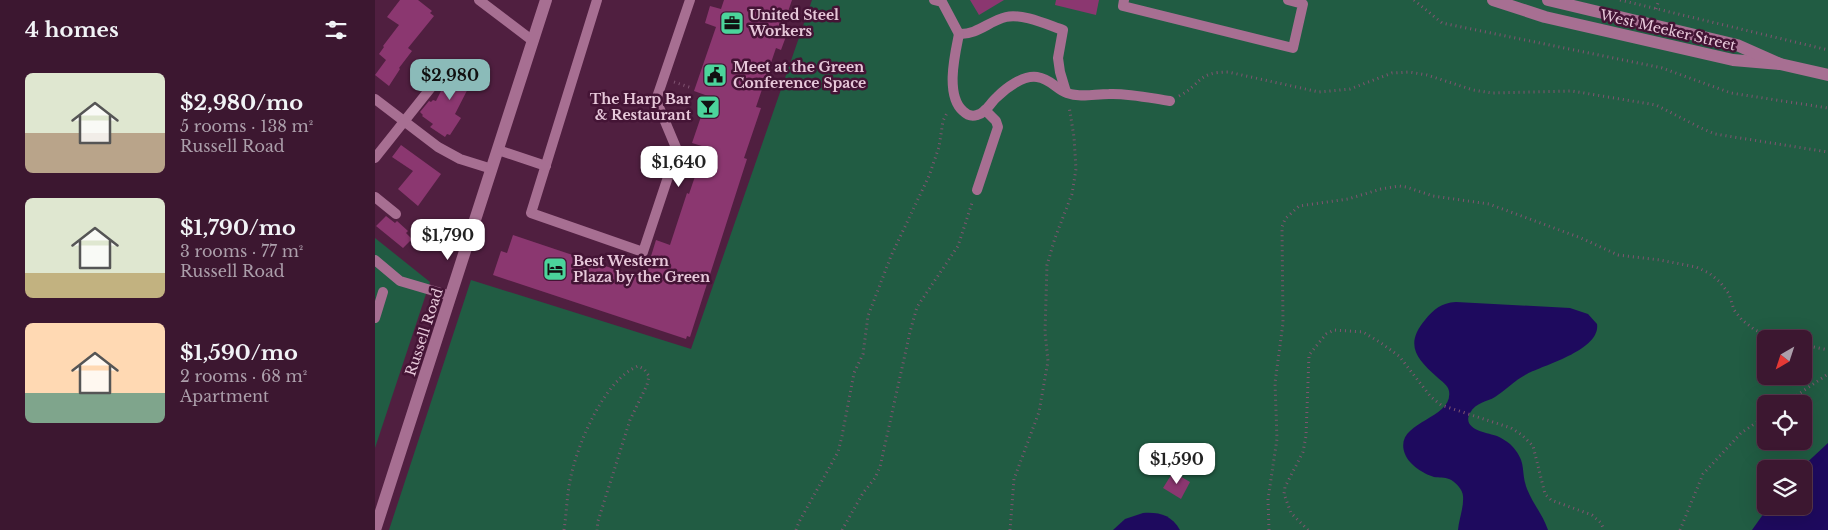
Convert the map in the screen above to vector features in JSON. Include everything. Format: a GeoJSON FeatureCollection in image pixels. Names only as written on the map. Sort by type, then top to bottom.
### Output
{"type":"FeatureCollection","features":[{"type":"Feature","properties":{"kind":"main road","name":"Russell Road"},"geometry":{"type":"LineString","coordinates":[[375,530],[546,0]]}},
{"type":"Feature","properties":{"kind":"main road","name":"West Meeker Street"},"geometry":{"type":"LineString","coordinates":[[1493,0],[1545,17],[1733,60],[1780,64],[1828,75]]}},
{"type":"Feature","properties":{"kind":"main road","name":"West Meeker Street"},"geometry":{"type":"LineString","coordinates":[[1548,0],[1737,45],[1780,64]]}},
{"type":"Feature","properties":{"kind":"lane"},"geometry":{"type":"LineString","coordinates":[[479,0],[533,41]]}},
{"type":"Feature","properties":{"kind":"lane"},"geometry":{"type":"LineString","coordinates":[[597,0],[531,213],[643,252],[677,150],[656,100],[690,0]]}},
{"type":"Feature","properties":{"kind":"lane"},"geometry":{"type":"LineString","coordinates":[[934,0],[942,2],[959,34],[953,66],[953,91],[960,109],[968,115],[977,115],[985,110],[997,98],[1024,78],[1036,77],[1052,82],[1066,92],[1091,96],[1109,94],[1170,101]]}},
{"type":"Feature","properties":{"kind":"lane"},"geometry":{"type":"LineString","coordinates":[[1124,0],[1123,6],[1293,48],[1303,4],[1288,0]]}},
{"type":"Feature","properties":{"kind":"lane"},"geometry":{"type":"LineString","coordinates":[[959,34],[968,34],[1006,17],[1018,16],[1063,30],[1058,58],[1066,92]]}},
{"type":"Feature","properties":{"kind":"lane"},"geometry":{"type":"LineString","coordinates":[[375,158],[449,65]]}},
{"type":"Feature","properties":{"kind":"lane"},"geometry":{"type":"LineString","coordinates":[[375,99],[437,147],[460,159],[492,169]]}},
{"type":"Feature","properties":{"kind":"lane"},"geometry":{"type":"LineString","coordinates":[[977,190],[998,127],[996,120],[985,110]]}},
{"type":"Feature","properties":{"kind":"lane"},"geometry":{"type":"LineString","coordinates":[[498,150],[545,166]]}},
{"type":"Feature","properties":{"kind":"lane"},"geometry":{"type":"LineString","coordinates":[[375,197],[396,214]]}},
{"type":"Feature","properties":{"kind":"lane"},"geometry":{"type":"LineString","coordinates":[[375,260],[400,280],[451,296]]}},
{"type":"Feature","properties":{"kind":"lane"},"geometry":{"type":"LineString","coordinates":[[375,318],[383,292]]}},
{"type":"Feature","properties":{"kind":"path"},"geometry":{"type":"LineString","coordinates":[[1414,0],[1441,23],[1663,68],[1731,93],[1828,108]]}},
{"type":"Feature","properties":{"kind":"path"},"geometry":{"type":"LineString","coordinates":[[1621,0],[1828,50]]}},
{"type":"Feature","properties":{"kind":"path"},"geometry":{"type":"LineString","coordinates":[[1657,9],[1659,0]]}},
{"type":"Feature","properties":{"kind":"path"},"geometry":{"type":"LineString","coordinates":[[1170,101],[1182,95],[1202,77],[1213,72],[1228,72],[1319,92],[1350,89],[1392,73],[1409,72],[1427,75],[1473,90],[1492,93],[1572,91],[1656,104],[1715,134],[1828,152]]}},
{"type":"Feature","properties":{"kind":"path"},"geometry":{"type":"LineString","coordinates":[[687,86],[692,88]]}},
{"type":"Feature","properties":{"kind":"path"},"geometry":{"type":"LineString","coordinates":[[1010,530],[1014,479],[1039,412],[1048,361],[1045,332],[1047,265],[1072,194],[1076,169],[1074,137],[1066,92]]}},
{"type":"Feature","properties":{"kind":"path"},"geometry":{"type":"LineString","coordinates":[[797,530],[799,522],[838,452],[843,436],[854,374],[863,354],[867,316],[891,256],[929,176],[939,147],[943,121],[956,98]]}},
{"type":"Feature","properties":{"kind":"path"},"geometry":{"type":"LineString","coordinates":[[1269,530],[1268,499],[1277,439],[1275,382],[1283,323],[1282,227],[1285,219],[1299,206],[1349,200],[1381,188],[1399,186],[1433,196],[1489,204],[1581,238],[1618,255],[1678,263],[1696,267],[1709,273],[1720,282],[1729,294],[1734,310],[1742,320],[1757,331]]}},
{"type":"Feature","properties":{"kind":"path"},"geometry":{"type":"LineString","coordinates":[[842,530],[880,467],[917,307],[958,246],[977,190]]}},
{"type":"Feature","properties":{"kind":"path"},"geometry":{"type":"LineString","coordinates":[[1308,530],[1291,513],[1284,494],[1285,487],[1303,452],[1306,436],[1309,355],[1326,334],[1334,330],[1363,332],[1381,343],[1399,356],[1431,397],[1441,405],[1511,428],[1521,435],[1533,446],[1545,494],[1551,500],[1592,515],[1601,523],[1604,530]]}},
{"type":"Feature","properties":{"kind":"path"},"geometry":{"type":"LineString","coordinates":[[1813,347],[1828,350]]}},
{"type":"Feature","properties":{"kind":"path"},"geometry":{"type":"LineString","coordinates":[[564,530],[573,469],[592,419],[598,406],[610,389],[629,370],[638,366],[644,369],[649,376],[647,385],[630,420],[598,521],[597,530]]}},
{"type":"Feature","properties":{"kind":"path"},"geometry":{"type":"LineString","coordinates":[[1797,395],[1828,374]]}},
{"type":"Feature","properties":{"kind":"path"},"geometry":{"type":"LineString","coordinates":[[1680,530],[1703,474],[1741,433],[1757,422]]}},
{"type":"Feature","properties":{"kind":"green space"},"geometry":{"type":"Polygon","coordinates":[[[812,0],[1828,0],[1828,530],[389,530],[471,280],[691,349],[812,0]]]}},
{"type":"Feature","properties":{"kind":"green space"},"geometry":{"type":"Polygon","coordinates":[[[375,238],[430,282],[375,448],[375,238]]]}},
{"type":"Feature","properties":{"kind":"shaded area"},"geometry":{"type":"Polygon","coordinates":[[[1456,302],[1570,308],[1588,314],[1597,324],[1596,333],[1590,342],[1581,349],[1523,376],[1495,397],[1472,409],[1468,419],[1472,427],[1501,438],[1516,450],[1521,461],[1527,489],[1548,530],[1458,530],[1463,500],[1463,494],[1460,489],[1449,479],[1434,477],[1421,471],[1410,462],[1405,454],[1403,443],[1407,434],[1442,408],[1448,401],[1449,391],[1446,385],[1419,358],[1414,344],[1415,337],[1425,320],[1435,310],[1442,305],[1456,302]]]}},
{"type":"Feature","properties":{"kind":"shaded area"},"geometry":{"type":"Polygon","coordinates":[[[1828,443],[1828,530],[1752,530],[1763,515],[1812,515],[1812,460],[1810,460],[1828,443]]]}},
{"type":"Feature","properties":{"kind":"shaded area"},"geometry":{"type":"Polygon","coordinates":[[[1143,513],[1155,513],[1165,516],[1173,521],[1180,530],[1113,530],[1125,519],[1143,513]]]}},
{"type":"Feature","properties":{"kind":"building"},"geometry":{"type":"Polygon","coordinates":[[[400,0],[418,0],[432,11],[430,13],[434,16],[408,48],[412,51],[399,68],[389,86],[375,75],[386,60],[379,54],[399,25],[387,17],[400,0]]]}},
{"type":"Feature","properties":{"kind":"building"},"geometry":{"type":"Polygon","coordinates":[[[724,0],[792,0],[782,29],[788,31],[781,50],[776,48],[756,107],[761,108],[744,158],[747,159],[690,337],[687,336],[686,339],[493,275],[501,251],[507,253],[513,235],[644,279],[656,240],[670,245],[705,147],[692,143],[708,96],[694,91],[716,27],[705,23],[710,6],[721,9],[724,0]]]}},
{"type":"Feature","properties":{"kind":"building"},"geometry":{"type":"Polygon","coordinates":[[[970,0],[1004,0],[979,15],[970,0]]]}},
{"type":"Feature","properties":{"kind":"building"},"geometry":{"type":"Polygon","coordinates":[[[1056,0],[1099,0],[1096,15],[1055,5],[1056,0]]]}},
{"type":"Feature","properties":{"kind":"building"},"geometry":{"type":"Polygon","coordinates":[[[463,60],[478,69],[455,114],[461,118],[450,135],[447,134],[445,137],[430,127],[433,124],[422,116],[420,112],[429,101],[436,101],[447,79],[450,75],[454,77],[463,60]]]}},
{"type":"Feature","properties":{"kind":"building"},"geometry":{"type":"Polygon","coordinates":[[[401,145],[441,174],[418,206],[398,189],[413,171],[392,157],[401,145]]]}},
{"type":"Feature","properties":{"kind":"building"},"geometry":{"type":"Polygon","coordinates":[[[386,216],[395,223],[397,221],[408,231],[406,233],[412,239],[403,248],[376,226],[386,216]]]}},
{"type":"Feature","properties":{"kind":"building"},"geometry":{"type":"Polygon","coordinates":[[[1173,472],[1190,482],[1181,499],[1163,488],[1173,472]]]}},
{"type":"Feature","properties":{"kind":"place","name":"United Steel Workers"},"geometry":{"type":"Point","coordinates":[732,23]}},
{"type":"Feature","properties":{"kind":"place","name":"Meet at the Green Conference Space"},"geometry":{"type":"Point","coordinates":[715,75]}},
{"type":"Feature","properties":{"kind":"place","name":"The Harp Bar & Restaurant"},"geometry":{"type":"Point","coordinates":[708,107]}},
{"type":"Feature","properties":{"kind":"place","name":"Best Western Plaza by the Green"},"geometry":{"type":"Point","coordinates":[555,269]}}]}
